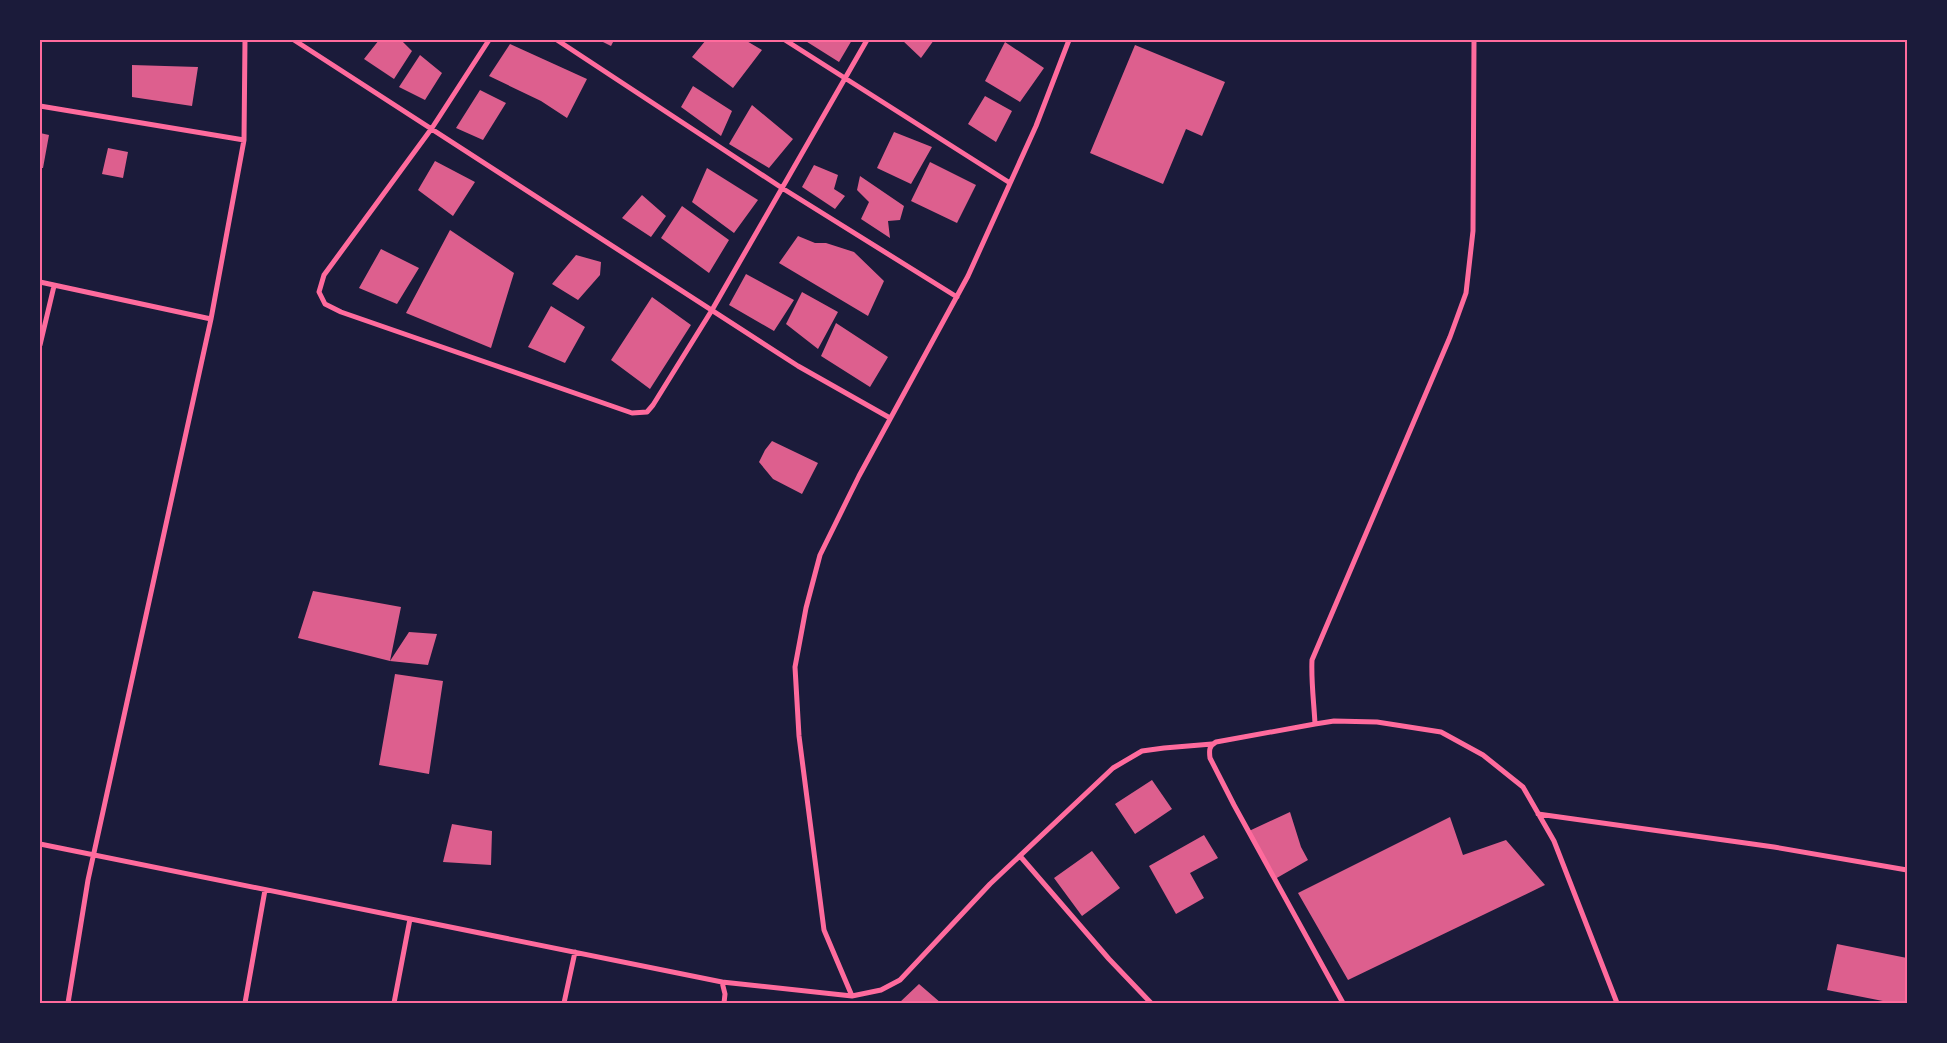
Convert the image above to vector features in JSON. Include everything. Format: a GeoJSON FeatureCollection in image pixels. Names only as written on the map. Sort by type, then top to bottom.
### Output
{"type":"FeatureCollection","features":[{"type":"Feature","properties":{"kind":"street"},"geometry":{"type":"LineString","coordinates":[[68,1003],[94,855],[211,320],[244,140],[245,40]]}},
{"type":"Feature","properties":{"kind":"street"},"geometry":{"type":"LineString","coordinates":[[294,40],[798,366],[890,418]]}},
{"type":"Feature","properties":{"kind":"street"},"geometry":{"type":"LineString","coordinates":[[489,40],[432,128],[324,275],[319,292],[325,304],[360,318],[632,413],[647,412],[653,405],[712,310],[867,40]]}},
{"type":"Feature","properties":{"kind":"street"},"geometry":{"type":"LineString","coordinates":[[557,40],[782,188],[957,297]]}},
{"type":"Feature","properties":{"kind":"street"},"geometry":{"type":"LineString","coordinates":[[785,40],[1010,183]]}},
{"type":"Feature","properties":{"kind":"street"},"geometry":{"type":"LineString","coordinates":[[852,996],[824,930],[799,736],[795,667],[806,608],[820,555],[890,418],[957,297],[1036,126],[1069,40]]}},
{"type":"Feature","properties":{"kind":"street"},"geometry":{"type":"LineString","coordinates":[[1315,724],[1311,679],[1312,660],[1450,337],[1466,293],[1473,231],[1474,40]]}},
{"type":"Feature","properties":{"kind":"street"},"geometry":{"type":"LineString","coordinates":[[40,106],[244,140]]}},
{"type":"Feature","properties":{"kind":"street"},"geometry":{"type":"LineString","coordinates":[[40,282],[211,320]]}},
{"type":"Feature","properties":{"kind":"street"},"geometry":{"type":"LineString","coordinates":[[40,345],[54,286]]}},
{"type":"Feature","properties":{"kind":"street"},"geometry":{"type":"LineString","coordinates":[[40,844],[722,982],[852,996],[881,990],[900,980],[990,884],[1113,768],[1142,752],[1212,744],[1334,721],[1377,722],[1441,732],[1483,755],[1523,788],[1554,842],[1617,1003]]}},
{"type":"Feature","properties":{"kind":"street"},"geometry":{"type":"LineString","coordinates":[[1212,744],[1209,751],[1210,758],[1343,1003]]}},
{"type":"Feature","properties":{"kind":"street"},"geometry":{"type":"LineString","coordinates":[[1538,814],[1774,847],[1907,870]]}},
{"type":"Feature","properties":{"kind":"street"},"geometry":{"type":"LineString","coordinates":[[1020,856],[1109,959],[1151,1003]]}},
{"type":"Feature","properties":{"kind":"street"},"geometry":{"type":"LineString","coordinates":[[244,1003],[265,890]]}},
{"type":"Feature","properties":{"kind":"street"},"geometry":{"type":"LineString","coordinates":[[394,1003],[410,919]]}},
{"type":"Feature","properties":{"kind":"street"},"geometry":{"type":"LineString","coordinates":[[564,1003],[575,952]]}},
{"type":"Feature","properties":{"kind":"street"},"geometry":{"type":"LineString","coordinates":[[722,982],[725,994],[724,1003]]}},
{"type":"Feature","properties":{"kind":"building"},"geometry":{"type":"Polygon","coordinates":[[[379,40],[401,40],[412,51],[394,79],[364,59],[379,40]]]}},
{"type":"Feature","properties":{"kind":"building"},"geometry":{"type":"Polygon","coordinates":[[[599,40],[614,40],[611,46],[599,40]]]}},
{"type":"Feature","properties":{"kind":"building"},"geometry":{"type":"Polygon","coordinates":[[[706,40],[745,40],[762,50],[733,88],[692,57],[706,40]]]}},
{"type":"Feature","properties":{"kind":"building"},"geometry":{"type":"Polygon","coordinates":[[[804,40],[852,40],[839,62],[804,40]]]}},
{"type":"Feature","properties":{"kind":"building"},"geometry":{"type":"Polygon","coordinates":[[[902,40],[934,40],[921,58],[902,40]]]}},
{"type":"Feature","properties":{"kind":"building"},"geometry":{"type":"Polygon","coordinates":[[[1005,42],[1044,68],[1020,102],[985,81],[1005,42]]]}},
{"type":"Feature","properties":{"kind":"building"},"geometry":{"type":"Polygon","coordinates":[[[510,44],[587,79],[567,118],[541,101],[489,76],[510,44]]]}},
{"type":"Feature","properties":{"kind":"building"},"geometry":{"type":"Polygon","coordinates":[[[1135,45],[1225,82],[1202,136],[1186,129],[1163,184],[1090,153],[1135,45]]]}},
{"type":"Feature","properties":{"kind":"building"},"geometry":{"type":"Polygon","coordinates":[[[420,55],[442,73],[425,100],[399,87],[420,55]]]}},
{"type":"Feature","properties":{"kind":"building"},"geometry":{"type":"Polygon","coordinates":[[[132,65],[198,67],[192,106],[132,97],[132,65]]]}},
{"type":"Feature","properties":{"kind":"building"},"geometry":{"type":"Polygon","coordinates":[[[693,86],[732,111],[721,136],[681,107],[693,86]]]}},
{"type":"Feature","properties":{"kind":"building"},"geometry":{"type":"Polygon","coordinates":[[[480,90],[506,103],[483,140],[456,128],[480,90]]]}},
{"type":"Feature","properties":{"kind":"building"},"geometry":{"type":"Polygon","coordinates":[[[985,96],[1012,111],[996,142],[968,124],[985,96]]]}},
{"type":"Feature","properties":{"kind":"building"},"geometry":{"type":"Polygon","coordinates":[[[752,105],[793,139],[769,168],[729,144],[752,105]]]}},
{"type":"Feature","properties":{"kind":"building"},"geometry":{"type":"Polygon","coordinates":[[[894,132],[932,147],[911,184],[877,168],[894,132]]]}},
{"type":"Feature","properties":{"kind":"building"},"geometry":{"type":"Polygon","coordinates":[[[40,133],[49,135],[43,168],[40,168],[40,133]]]}},
{"type":"Feature","properties":{"kind":"building"},"geometry":{"type":"Polygon","coordinates":[[[108,148],[128,152],[123,178],[102,174],[108,148]]]}},
{"type":"Feature","properties":{"kind":"building"},"geometry":{"type":"Polygon","coordinates":[[[435,161],[475,182],[453,216],[418,190],[435,161]]]}},
{"type":"Feature","properties":{"kind":"building"},"geometry":{"type":"Polygon","coordinates":[[[930,162],[976,185],[957,223],[911,201],[930,162]]]}},
{"type":"Feature","properties":{"kind":"building"},"geometry":{"type":"Polygon","coordinates":[[[814,165],[838,175],[834,189],[845,196],[835,209],[802,187],[814,165]]]}},
{"type":"Feature","properties":{"kind":"building"},"geometry":{"type":"Polygon","coordinates":[[[707,168],[758,200],[734,233],[692,202],[707,168]]]}},
{"type":"Feature","properties":{"kind":"building"},"geometry":{"type":"Polygon","coordinates":[[[860,176],[904,206],[900,220],[888,221],[890,238],[861,219],[869,202],[857,190],[860,176]]]}},
{"type":"Feature","properties":{"kind":"building"},"geometry":{"type":"Polygon","coordinates":[[[642,195],[666,216],[651,237],[622,218],[642,195]]]}},
{"type":"Feature","properties":{"kind":"building"},"geometry":{"type":"Polygon","coordinates":[[[682,206],[729,240],[709,273],[661,238],[682,206]]]}},
{"type":"Feature","properties":{"kind":"building"},"geometry":{"type":"Polygon","coordinates":[[[450,230],[514,273],[491,348],[406,313],[450,230]]]}},
{"type":"Feature","properties":{"kind":"building"},"geometry":{"type":"Polygon","coordinates":[[[798,236],[815,243],[826,243],[854,252],[884,281],[868,316],[779,263],[798,236]]]}},
{"type":"Feature","properties":{"kind":"building"},"geometry":{"type":"Polygon","coordinates":[[[381,249],[419,268],[397,304],[359,288],[381,249]]]}},
{"type":"Feature","properties":{"kind":"building"},"geometry":{"type":"Polygon","coordinates":[[[576,255],[601,262],[600,275],[578,300],[552,284],[576,255]]]}},
{"type":"Feature","properties":{"kind":"building"},"geometry":{"type":"Polygon","coordinates":[[[746,274],[794,300],[774,331],[729,305],[746,274]]]}},
{"type":"Feature","properties":{"kind":"building"},"geometry":{"type":"Polygon","coordinates":[[[802,292],[838,312],[818,349],[786,324],[802,292]]]}},
{"type":"Feature","properties":{"kind":"building"},"geometry":{"type":"Polygon","coordinates":[[[652,297],[691,325],[650,389],[611,360],[652,297]]]}},
{"type":"Feature","properties":{"kind":"building"},"geometry":{"type":"Polygon","coordinates":[[[551,306],[585,327],[565,363],[528,347],[551,306]]]}},
{"type":"Feature","properties":{"kind":"building"},"geometry":{"type":"Polygon","coordinates":[[[836,323],[888,357],[870,387],[821,356],[836,323]]]}},
{"type":"Feature","properties":{"kind":"building"},"geometry":{"type":"Polygon","coordinates":[[[772,441],[818,463],[802,494],[773,479],[759,462],[772,441]]]}},
{"type":"Feature","properties":{"kind":"building"},"geometry":{"type":"Polygon","coordinates":[[[313,591],[401,607],[390,661],[298,638],[313,591]]]}},
{"type":"Feature","properties":{"kind":"building"},"geometry":{"type":"Polygon","coordinates":[[[409,632],[437,634],[428,665],[390,661],[409,632]]]}},
{"type":"Feature","properties":{"kind":"building"},"geometry":{"type":"Polygon","coordinates":[[[395,674],[443,681],[429,774],[379,765],[395,674]]]}},
{"type":"Feature","properties":{"kind":"building"},"geometry":{"type":"Polygon","coordinates":[[[1152,780],[1172,809],[1135,834],[1115,804],[1152,780]]]}},
{"type":"Feature","properties":{"kind":"building"},"geometry":{"type":"Polygon","coordinates":[[[1290,812],[1301,847],[1308,860],[1275,879],[1249,831],[1290,812]]]}},
{"type":"Feature","properties":{"kind":"building"},"geometry":{"type":"Polygon","coordinates":[[[1450,817],[1463,855],[1506,840],[1545,885],[1348,980],[1298,893],[1450,817]]]}},
{"type":"Feature","properties":{"kind":"building"},"geometry":{"type":"Polygon","coordinates":[[[452,824],[492,831],[491,865],[443,862],[452,824]]]}},
{"type":"Feature","properties":{"kind":"building"},"geometry":{"type":"Polygon","coordinates":[[[1204,835],[1218,858],[1190,873],[1204,898],[1176,914],[1149,866],[1204,835]]]}},
{"type":"Feature","properties":{"kind":"building"},"geometry":{"type":"Polygon","coordinates":[[[1092,851],[1120,888],[1082,916],[1054,878],[1092,851]]]}},
{"type":"Feature","properties":{"kind":"building"},"geometry":{"type":"Polygon","coordinates":[[[1837,944],[1907,958],[1907,1003],[1893,1003],[1827,990],[1837,944]]]}},
{"type":"Feature","properties":{"kind":"building"},"geometry":{"type":"Polygon","coordinates":[[[919,984],[941,1003],[899,1003],[919,984]]]}}]}
